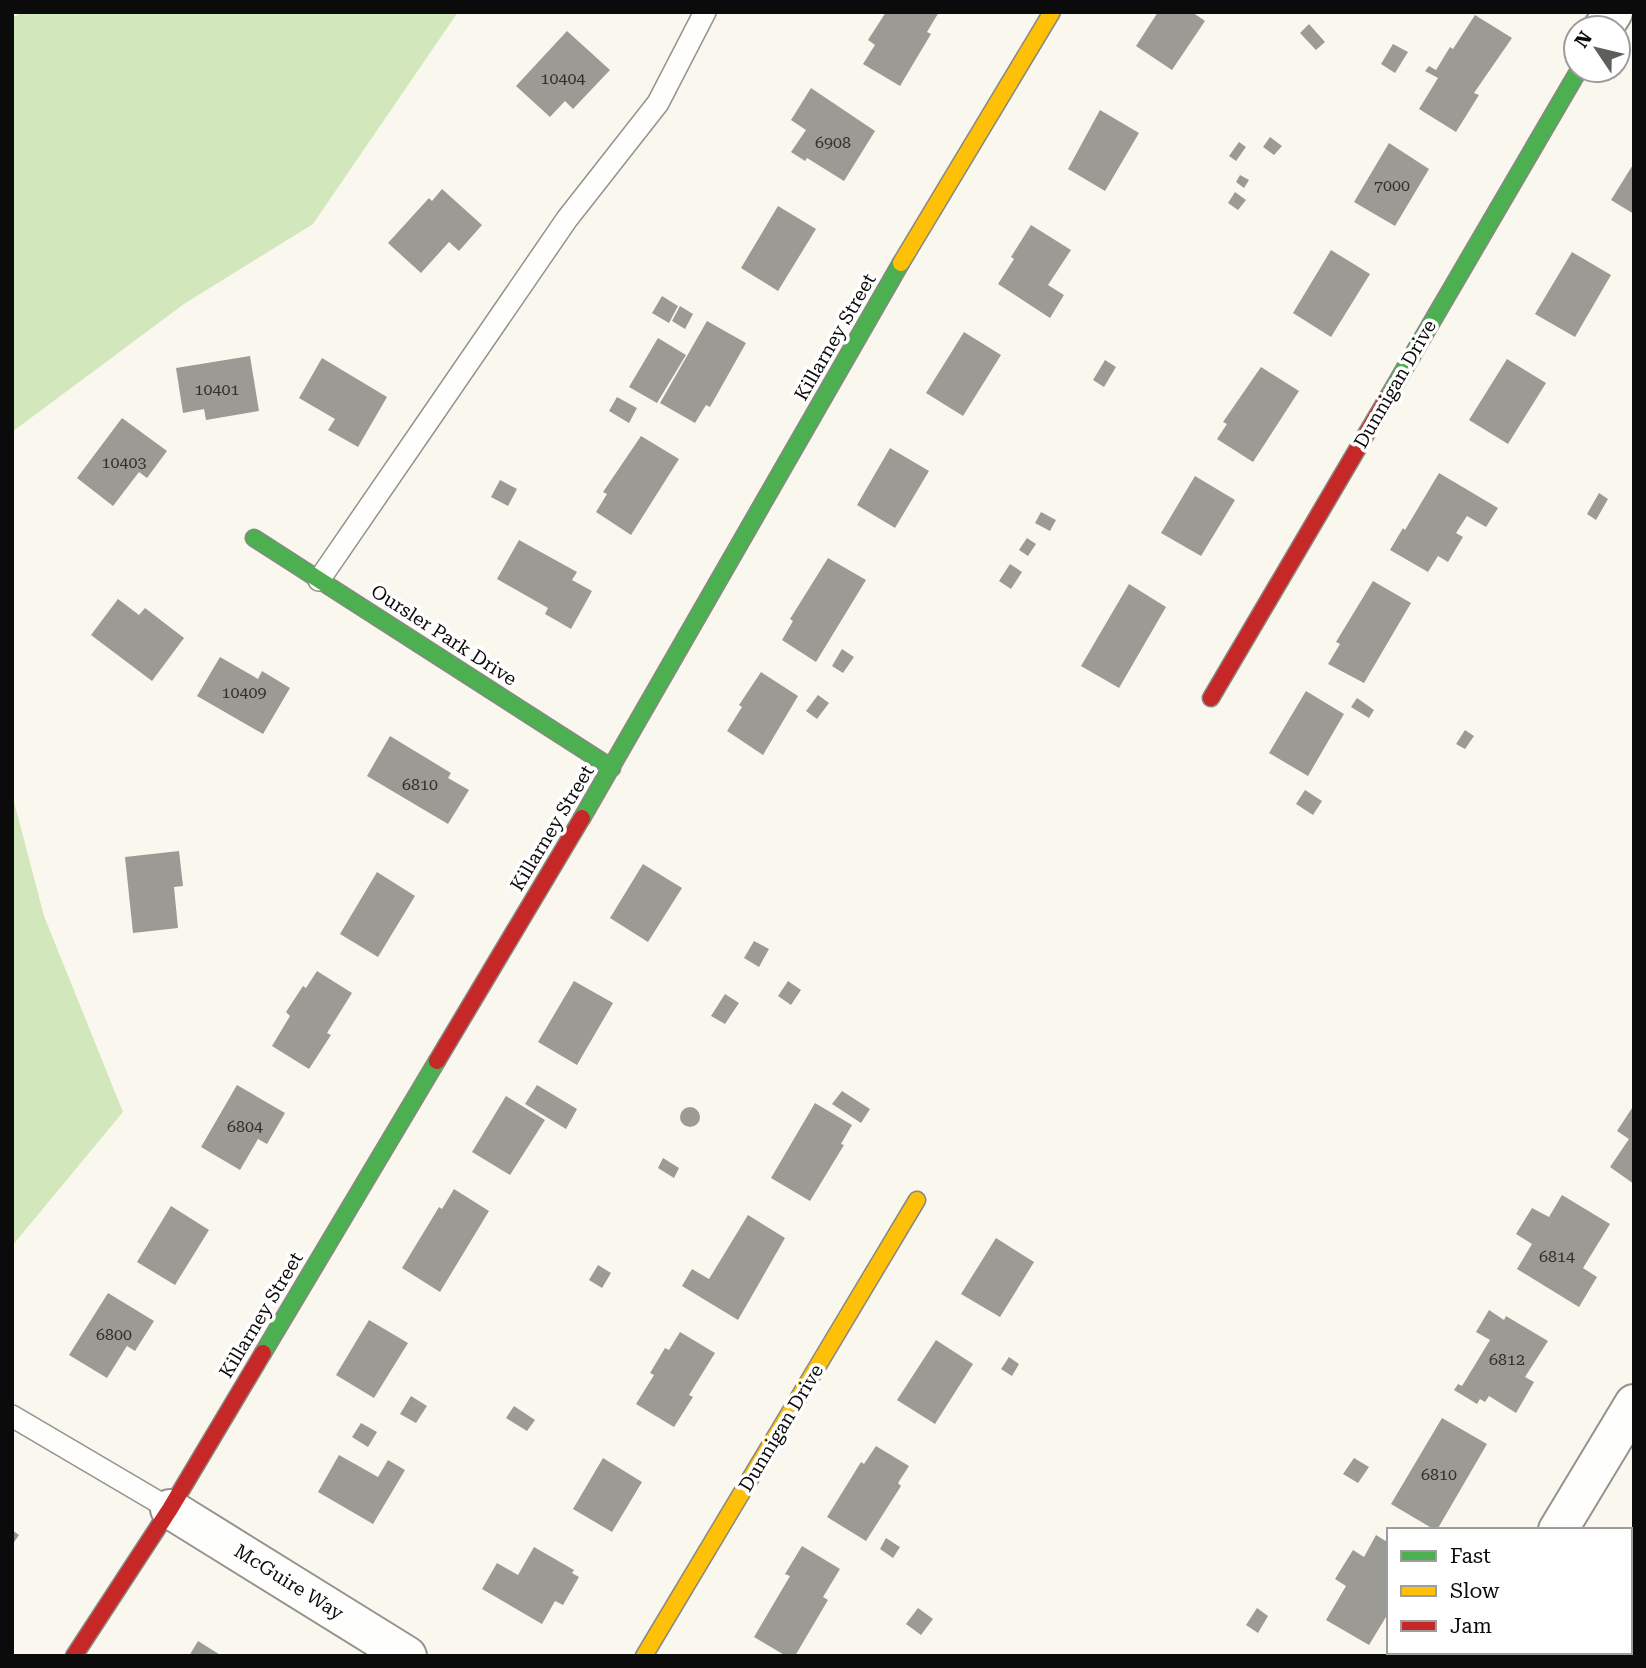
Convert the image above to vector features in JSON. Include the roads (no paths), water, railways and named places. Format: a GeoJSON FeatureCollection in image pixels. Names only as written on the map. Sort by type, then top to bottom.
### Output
{"type":"FeatureCollection","features":[{"type":"Feature","properties":{"kind":"street","name":"Killarney Street"},"geometry":{"type":"LineString","coordinates":[[74,1656],[170,1509],[612,768],[933,208],[1052,12]]}},
{"type":"Feature","properties":{"kind":"street","name":"Dunnigan Drive"},"geometry":{"type":"LineString","coordinates":[[1210,698],[1571,84]]}},
{"type":"Feature","properties":{"kind":"street","name":"Oursler Park Drive"},"geometry":{"type":"LineString","coordinates":[[254,538],[612,768]]}},
{"type":"Feature","properties":{"kind":"street","name":"Dunnigan Drive"},"geometry":{"type":"LineString","coordinates":[[644,1656],[917,1200]]}},
{"type":"Feature","properties":{"kind":"street"},"geometry":{"type":"LineString","coordinates":[[1559,1528],[1634,1404]]}},
{"type":"Feature","properties":{"kind":"street","name":"McGuire Way"},"geometry":{"type":"LineString","coordinates":[[170,1509],[407,1656]]}},
{"type":"Feature","properties":{"kind":"lane"},"geometry":{"type":"LineString","coordinates":[[319,580],[567,219],[658,103],[705,12]]}},
{"type":"Feature","properties":{"kind":"lane"},"geometry":{"type":"LineString","coordinates":[[12,1416],[170,1509]]}}]}
